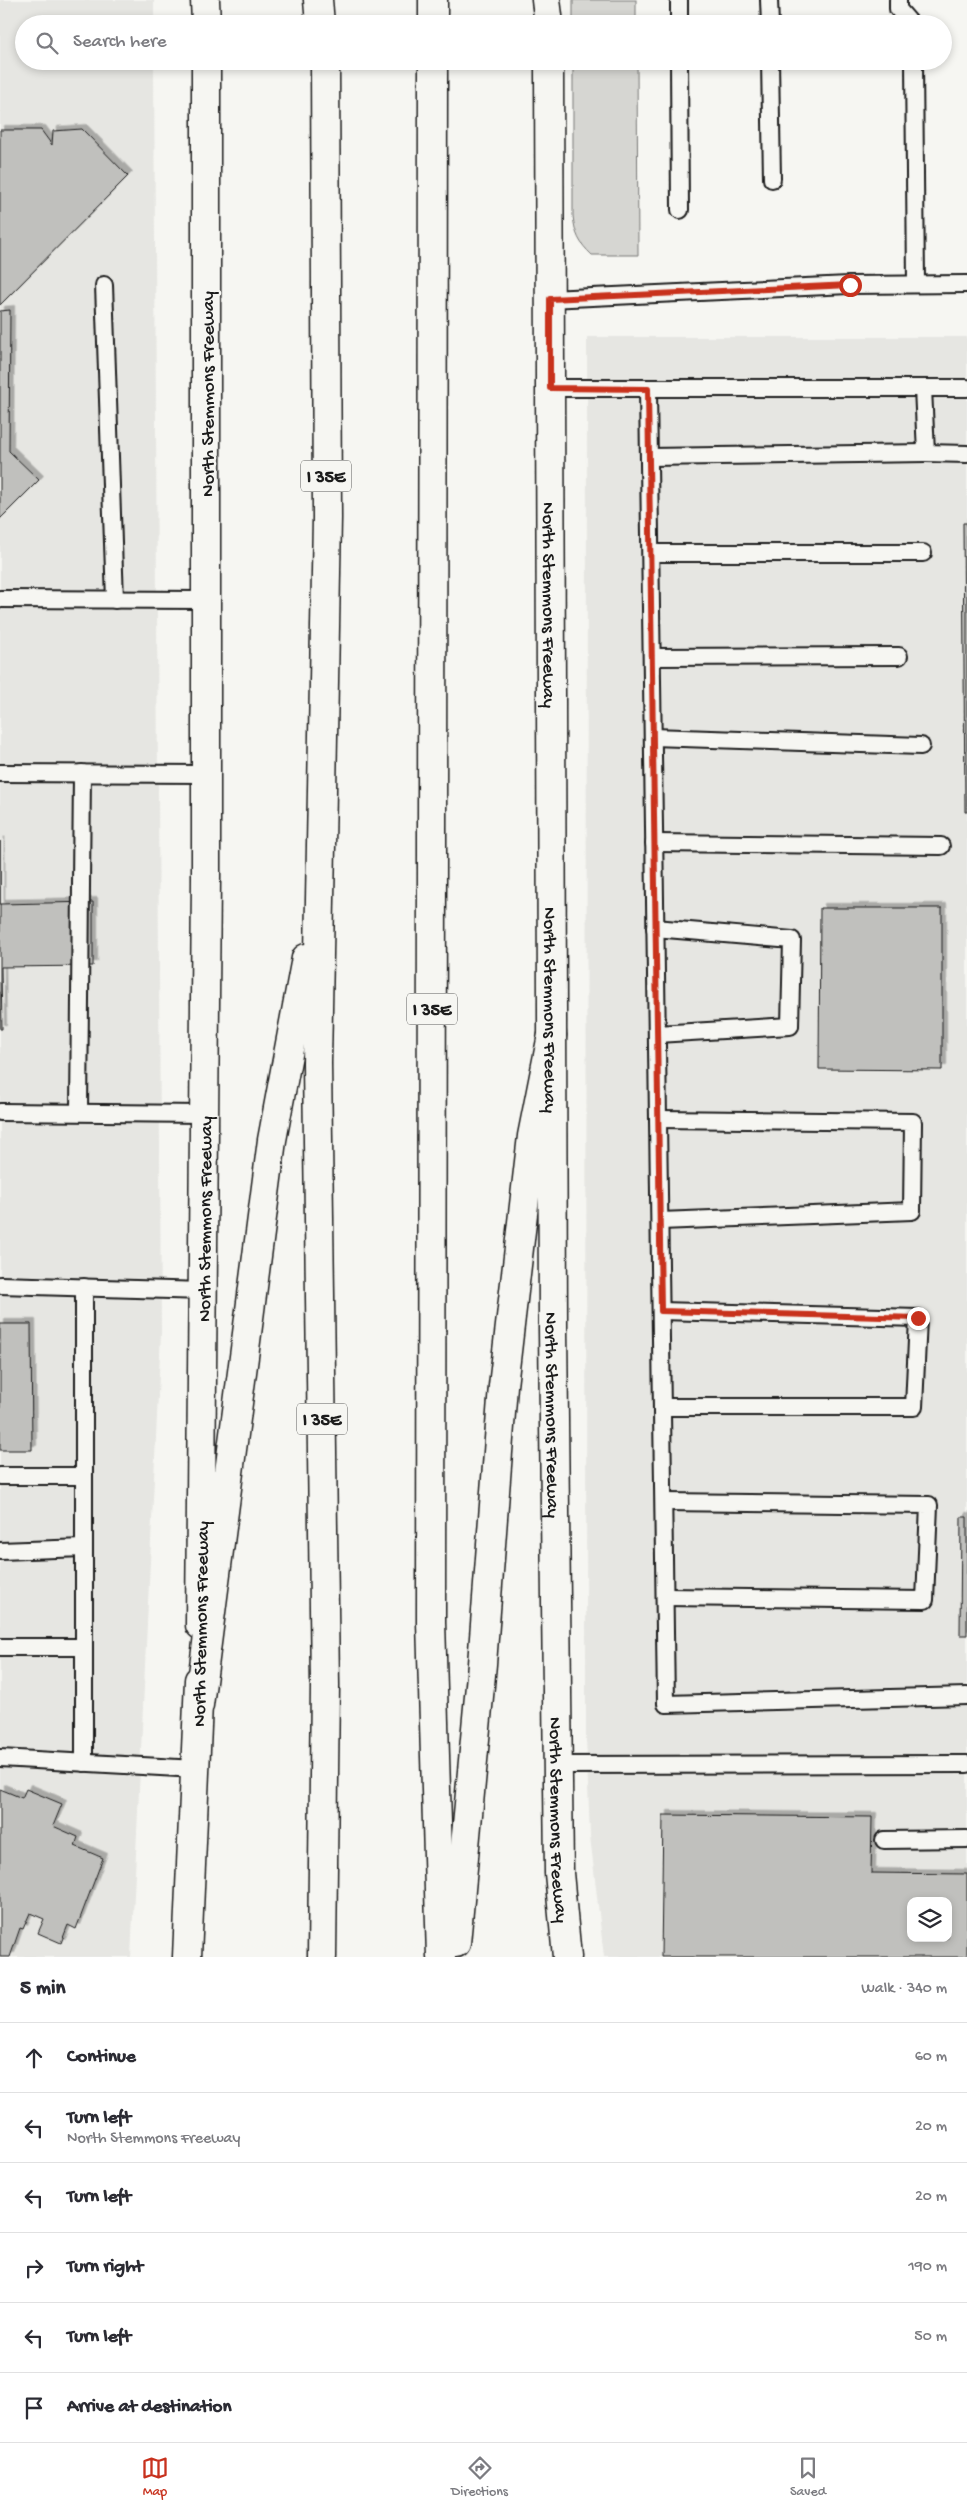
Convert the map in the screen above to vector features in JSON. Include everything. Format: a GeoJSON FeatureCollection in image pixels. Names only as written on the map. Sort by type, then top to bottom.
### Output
{"type":"FeatureCollection","features":[{"type":"Feature","properties":{"kind":"main road"},"geometry":{"type":"LineString","coordinates":[[205,0],[206,15]]}},
{"type":"Feature","properties":{"kind":"main road"},"geometry":{"type":"LineString","coordinates":[[318,0],[319,15]]}},
{"type":"Feature","properties":{"kind":"main road"},"geometry":{"type":"LineString","coordinates":[[325,0],[325,15]]}},
{"type":"Feature","properties":{"kind":"main road"},"geometry":{"type":"LineString","coordinates":[[433,0],[433,15]]}},
{"type":"Feature","properties":{"kind":"main road"},"geometry":{"type":"LineString","coordinates":[[547,0],[548,15]]}},
{"type":"Feature","properties":{"kind":"main road","name":"North Stemmons Freeway"},"geometry":{"type":"LineString","coordinates":[[187,1957],[199,1706],[204,1291],[206,70]]}},
{"type":"Feature","properties":{"kind":"main road","name":"I 35E"},"geometry":{"type":"LineString","coordinates":[[322,1957],[326,1685],[317,1063],[327,518],[324,70]]}},
{"type":"Feature","properties":{"kind":"main road","name":"I 35E"},"geometry":{"type":"LineString","coordinates":[[433,70],[431,1622],[442,1957]]}},
{"type":"Feature","properties":{"kind":"main road","name":"North Stemmons Freeway"},"geometry":{"type":"LineString","coordinates":[[549,70],[552,1329],[559,1873],[568,1957]]}},
{"type":"Feature","properties":{"kind":"main road"},"geometry":{"type":"LineString","coordinates":[[199,1706],[272,1140],[320,880]]}},
{"type":"Feature","properties":{"kind":"main road"},"geometry":{"type":"LineString","coordinates":[[454,1957],[482,1664],[503,1386],[532,1136],[552,1035]]}},
{"type":"Feature","properties":{"kind":"lane"},"geometry":{"type":"LineString","coordinates":[[679,0],[679,15]]}},
{"type":"Feature","properties":{"kind":"lane"},"geometry":{"type":"LineString","coordinates":[[769,0],[770,15]]}},
{"type":"Feature","properties":{"kind":"lane"},"geometry":{"type":"LineString","coordinates":[[898,0],[898,9],[904,15]]}},
{"type":"Feature","properties":{"kind":"lane"},"geometry":{"type":"LineString","coordinates":[[679,70],[680,210]]}},
{"type":"Feature","properties":{"kind":"lane"},"geometry":{"type":"LineString","coordinates":[[770,70],[772,179]]}},
{"type":"Feature","properties":{"kind":"lane"},"geometry":{"type":"LineString","coordinates":[[914,70],[916,284]]}},
{"type":"Feature","properties":{"kind":"lane"},"geometry":{"type":"LineString","coordinates":[[550,299],[916,284],[967,284]]}},
{"type":"Feature","properties":{"kind":"lane"},"geometry":{"type":"LineString","coordinates":[[104,285],[114,600]]}},
{"type":"Feature","properties":{"kind":"lane"},"geometry":{"type":"LineString","coordinates":[[550,388],[967,388]]}},
{"type":"Feature","properties":{"kind":"lane"},"geometry":{"type":"LineString","coordinates":[[923,388],[926,453]]}},
{"type":"Feature","properties":{"kind":"lane"},"geometry":{"type":"LineString","coordinates":[[648,389],[666,1704],[967,1696]]}},
{"type":"Feature","properties":{"kind":"lane"},"geometry":{"type":"LineString","coordinates":[[649,457],[967,454]]}},
{"type":"Feature","properties":{"kind":"lane"},"geometry":{"type":"LineString","coordinates":[[650,554],[923,553]]}},
{"type":"Feature","properties":{"kind":"lane"},"geometry":{"type":"LineString","coordinates":[[0,599],[204,600]]}},
{"type":"Feature","properties":{"kind":"lane"},"geometry":{"type":"LineString","coordinates":[[652,658],[899,656]]}},
{"type":"Feature","properties":{"kind":"lane"},"geometry":{"type":"LineString","coordinates":[[653,737],[921,746]]}},
{"type":"Feature","properties":{"kind":"lane"},"geometry":{"type":"LineString","coordinates":[[0,773],[205,774]]}},
{"type":"Feature","properties":{"kind":"lane"},"geometry":{"type":"LineString","coordinates":[[79,1112],[82,773]]}},
{"type":"Feature","properties":{"kind":"lane"},"geometry":{"type":"LineString","coordinates":[[654,843],[941,846]]}},
{"type":"Feature","properties":{"kind":"lane"},"geometry":{"type":"LineString","coordinates":[[655,928],[792,940],[790,1026],[657,1034]]}},
{"type":"Feature","properties":{"kind":"lane"},"geometry":{"type":"LineString","coordinates":[[0,1112],[204,1114]]}},
{"type":"Feature","properties":{"kind":"lane"},"geometry":{"type":"LineString","coordinates":[[658,1119],[913,1122],[912,1211],[660,1221]]}},
{"type":"Feature","properties":{"kind":"lane"},"geometry":{"type":"LineString","coordinates":[[0,1285],[204,1291]]}},
{"type":"Feature","properties":{"kind":"lane"},"geometry":{"type":"LineString","coordinates":[[84,1287],[84,1763]]}},
{"type":"Feature","properties":{"kind":"lane"},"geometry":{"type":"LineString","coordinates":[[661,1311],[918,1318],[914,1407],[662,1408]]}},
{"type":"Feature","properties":{"kind":"lane"},"geometry":{"type":"LineString","coordinates":[[0,1476],[84,1476]]}},
{"type":"Feature","properties":{"kind":"lane"},"geometry":{"type":"LineString","coordinates":[[664,1502],[930,1506],[924,1600],[664,1597]]}},
{"type":"Feature","properties":{"kind":"lane"},"geometry":{"type":"LineString","coordinates":[[0,1551],[84,1548]]}},
{"type":"Feature","properties":{"kind":"lane"},"geometry":{"type":"LineString","coordinates":[[0,1647],[84,1647]]}},
{"type":"Feature","properties":{"kind":"lane"},"geometry":{"type":"LineString","coordinates":[[0,1758],[196,1769]]}},
{"type":"Feature","properties":{"kind":"lane"},"geometry":{"type":"LineString","coordinates":[[558,1765],[967,1764]]}},
{"type":"Feature","properties":{"kind":"lane"},"geometry":{"type":"LineString","coordinates":[[884,1840],[967,1839]]}},
{"type":"Feature","properties":{"kind":"shaded area"},"geometry":{"type":"Polygon","coordinates":[[[0,0],[154,0],[154,15],[15,15],[15,70],[154,70],[161,1333],[131,1957],[0,1957],[0,0]]]}},
{"type":"Feature","properties":{"kind":"shaded area"},"geometry":{"type":"Polygon","coordinates":[[[573,0],[636,0],[636,15],[573,15],[573,0]]]}},
{"type":"Feature","properties":{"kind":"shaded area"},"geometry":{"type":"Polygon","coordinates":[[[573,70],[637,70],[638,255],[592,255],[576,233],[573,216],[573,70]]]}},
{"type":"Feature","properties":{"kind":"shaded area"},"geometry":{"type":"Polygon","coordinates":[[[587,337],[967,337],[967,1957],[604,1957],[590,1836],[586,1736],[587,337]]]}},
{"type":"Feature","properties":{"kind":"building"},"geometry":{"type":"Polygon","coordinates":[[[82,129],[128,176],[0,305],[0,130],[41,130],[52,145],[53,131],[82,129]]]}},
{"type":"Feature","properties":{"kind":"building"},"geometry":{"type":"Polygon","coordinates":[[[10,310],[9,451],[39,480],[0,519],[0,311],[10,310]]]}},
{"type":"Feature","properties":{"kind":"building"},"geometry":{"type":"Polygon","coordinates":[[[963,523],[967,523],[967,812],[965,812],[963,523]]]}},
{"type":"Feature","properties":{"kind":"building"},"geometry":{"type":"Polygon","coordinates":[[[93,902],[93,966],[1,967],[2,1029],[0,1029],[0,904],[93,902]]]}},
{"type":"Feature","properties":{"kind":"building"},"geometry":{"type":"Polygon","coordinates":[[[820,908],[942,908],[942,1070],[819,1069],[820,908]]]}},
{"type":"Feature","properties":{"kind":"building"},"geometry":{"type":"Polygon","coordinates":[[[0,1324],[31,1324],[32,1450],[0,1450],[0,1324]]]}},
{"type":"Feature","properties":{"kind":"building"},"geometry":{"type":"Polygon","coordinates":[[[961,1517],[967,1517],[967,1635],[960,1635],[961,1517]]]}},
{"type":"Feature","properties":{"kind":"building"},"geometry":{"type":"Polygon","coordinates":[[[0,1789],[22,1798],[26,1789],[62,1804],[53,1826],[78,1837],[75,1846],[103,1858],[76,1929],[68,1925],[61,1943],[38,1933],[44,1919],[30,1913],[23,1929],[20,1928],[10,1957],[0,1957],[0,1789]]]}},
{"type":"Feature","properties":{"kind":"building"},"geometry":{"type":"Polygon","coordinates":[[[663,1815],[872,1817],[871,1873],[967,1874],[967,1957],[661,1957],[663,1815]]]}},
{"type":"Feature","properties":{"kind":"route"},"geometry":{"type":"LineString","coordinates":[[850,285],[550,299],[550,388],[648,389],[661,1311],[918,1318]]}}]}
